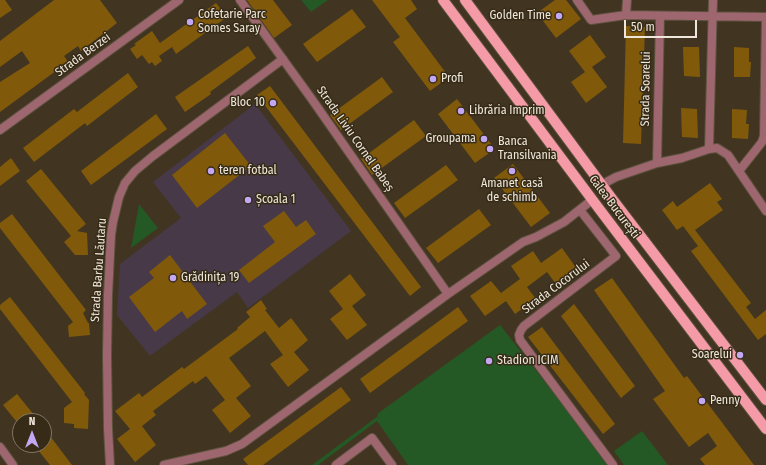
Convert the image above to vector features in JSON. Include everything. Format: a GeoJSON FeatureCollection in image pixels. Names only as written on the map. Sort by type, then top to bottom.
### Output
{"type":"FeatureCollection","features":[{"type":"Feature","properties":{"kind":"main road","name":"Calea București"},"geometry":{"type":"LineString","coordinates":[[443,0],[592,200],[766,429]]}},
{"type":"Feature","properties":{"kind":"main road","name":"Calea București"},"geometry":{"type":"LineString","coordinates":[[465,0],[766,400]]}},
{"type":"Feature","properties":{"kind":"street","name":"Strada Berzei"},"geometry":{"type":"LineString","coordinates":[[0,130],[179,0]]}},
{"type":"Feature","properties":{"kind":"street","name":"Strada Liviu Cornel Babeș"},"geometry":{"type":"LineString","coordinates":[[240,0],[448,294]]}},
{"type":"Feature","properties":{"kind":"street"},"geometry":{"type":"LineString","coordinates":[[577,0],[591,20],[626,15],[766,18],[764,136],[762,142],[739,171]]}},
{"type":"Feature","properties":{"kind":"street"},"geometry":{"type":"LineString","coordinates":[[626,15],[627,0]]}},
{"type":"Feature","properties":{"kind":"street"},"geometry":{"type":"LineString","coordinates":[[709,148],[713,0]]}},
{"type":"Feature","properties":{"kind":"street","name":"Strada Soarelui"},"geometry":{"type":"LineString","coordinates":[[657,163],[660,16]]}},
{"type":"Feature","properties":{"kind":"street","name":"Strada Barbu Lăutaru"},"geometry":{"type":"LineString","coordinates":[[110,465],[107,363],[108,300],[112,228],[119,197],[125,183],[141,166],[283,59]]}},
{"type":"Feature","properties":{"kind":"street"},"geometry":{"type":"LineString","coordinates":[[603,184],[616,177],[657,163],[682,158],[709,148],[717,148],[728,155],[766,211]]}},
{"type":"Feature","properties":{"kind":"street"},"geometry":{"type":"LineString","coordinates":[[164,465],[226,451],[242,444],[448,294],[523,242],[552,230],[592,200]]}},
{"type":"Feature","properties":{"kind":"street","name":"Strada Cocorului"},"geometry":{"type":"LineString","coordinates":[[580,210],[616,256],[524,326],[520,330],[519,335],[524,347],[613,465]]}},
{"type":"Feature","properties":{"kind":"street"},"geometry":{"type":"LineString","coordinates":[[336,465],[372,438],[392,465]]}},
{"type":"Feature","properties":{"kind":"street"},"geometry":{"type":"LineString","coordinates":[[0,447],[13,465]]}},
{"type":"Feature","properties":{"kind":"shaded area","name":"Școala 1"},"geometry":{"type":"Polygon","coordinates":[[[255,104],[351,231],[248,308],[237,292],[150,356],[117,315],[120,264],[181,218],[153,182],[255,104]]]}},
{"type":"Feature","properties":{"kind":"green space"},"geometry":{"type":"Polygon","coordinates":[[[301,0],[328,0],[311,12],[301,0]]]}},
{"type":"Feature","properties":{"kind":"green space"},"geometry":{"type":"Polygon","coordinates":[[[139,204],[158,228],[131,248],[139,204]]]}},
{"type":"Feature","properties":{"kind":"green space","name":"Stadion ICIM"},"geometry":{"type":"Polygon","coordinates":[[[500,325],[556,396],[607,465],[408,465],[377,421],[318,465],[312,465],[378,416],[377,414],[500,325]]]}},
{"type":"Feature","properties":{"kind":"green space"},"geometry":{"type":"Polygon","coordinates":[[[642,431],[668,465],[624,465],[614,451],[642,431]]]}},
{"type":"Feature","properties":{"kind":"building"},"geometry":{"type":"Polygon","coordinates":[[[0,0],[5,0],[12,10],[0,18],[0,0]]]}},
{"type":"Feature","properties":{"kind":"building"},"geometry":{"type":"Polygon","coordinates":[[[54,0],[100,0],[117,23],[81,51],[78,46],[64,56],[68,62],[0,112],[0,82],[30,63],[22,51],[0,67],[0,41],[54,0]]]}},
{"type":"Feature","properties":{"kind":"building"},"geometry":{"type":"Polygon","coordinates":[[[247,0],[273,0],[292,25],[274,38],[247,0]]]}},
{"type":"Feature","properties":{"kind":"building"},"geometry":{"type":"Polygon","coordinates":[[[372,0],[411,0],[417,9],[405,18],[449,77],[430,91],[393,42],[400,37],[372,0]]]}},
{"type":"Feature","properties":{"kind":"building","name":"Golden Time"},"geometry":{"type":"Polygon","coordinates":[[[555,0],[566,0],[581,19],[556,38],[537,13],[555,0]]]}},
{"type":"Feature","properties":{"kind":"building"},"geometry":{"type":"Polygon","coordinates":[[[216,3],[227,17],[176,54],[172,47],[159,56],[162,61],[155,66],[152,62],[149,64],[142,55],[137,59],[130,49],[136,45],[134,44],[152,31],[160,43],[216,3]]]}},
{"type":"Feature","properties":{"kind":"building"},"geometry":{"type":"Polygon","coordinates":[[[352,9],[366,27],[317,62],[303,44],[352,9]]]}},
{"type":"Feature","properties":{"kind":"building"},"geometry":{"type":"Polygon","coordinates":[[[626,26],[645,27],[641,144],[623,143],[626,26]]]}},
{"type":"Feature","properties":{"kind":"building"},"geometry":{"type":"Polygon","coordinates":[[[590,35],[606,57],[592,67],[607,87],[586,103],[571,82],[585,72],[569,51],[590,35]]]}},
{"type":"Feature","properties":{"kind":"building"},"geometry":{"type":"Polygon","coordinates":[[[248,46],[256,58],[210,92],[211,94],[185,112],[175,97],[248,46]]]}},
{"type":"Feature","properties":{"kind":"building"},"geometry":{"type":"Polygon","coordinates":[[[683,47],[699,47],[700,77],[684,76],[683,47]]]}},
{"type":"Feature","properties":{"kind":"building"},"geometry":{"type":"Polygon","coordinates":[[[734,47],[749,48],[749,62],[751,62],[750,77],[734,77],[734,47]]]}},
{"type":"Feature","properties":{"kind":"building"},"geometry":{"type":"Polygon","coordinates":[[[128,73],[138,87],[87,126],[85,123],[34,162],[23,148],[74,109],[77,112],[128,73]]]}},
{"type":"Feature","properties":{"kind":"building"},"geometry":{"type":"Polygon","coordinates":[[[382,77],[393,92],[341,130],[330,115],[382,77]]]}},
{"type":"Feature","properties":{"kind":"building"},"geometry":{"type":"Polygon","coordinates":[[[270,86],[421,287],[410,296],[257,95],[270,86]]]}},
{"type":"Feature","properties":{"kind":"building"},"geometry":{"type":"Polygon","coordinates":[[[457,99],[495,149],[475,163],[438,114],[457,99]]]}},
{"type":"Feature","properties":{"kind":"building"},"geometry":{"type":"Polygon","coordinates":[[[681,108],[697,109],[698,138],[682,137],[681,108]]]}},
{"type":"Feature","properties":{"kind":"building"},"geometry":{"type":"Polygon","coordinates":[[[732,109],[747,110],[746,124],[749,124],[748,139],[732,138],[732,109]]]}},
{"type":"Feature","properties":{"kind":"building"},"geometry":{"type":"Polygon","coordinates":[[[156,114],[167,129],[91,185],[81,171],[156,114]]]}},
{"type":"Feature","properties":{"kind":"building"},"geometry":{"type":"Polygon","coordinates":[[[414,120],[426,136],[372,175],[361,159],[414,120]]]}},
{"type":"Feature","properties":{"kind":"building","name":"teren fotbal"},"geometry":{"type":"Polygon","coordinates":[[[225,133],[251,166],[197,208],[172,175],[225,133]]]}},
{"type":"Feature","properties":{"kind":"building"},"geometry":{"type":"Polygon","coordinates":[[[11,158],[20,171],[0,186],[0,167],[11,158]]]}},
{"type":"Feature","properties":{"kind":"building"},"geometry":{"type":"Polygon","coordinates":[[[513,164],[550,213],[531,227],[494,178],[513,164]]]}},
{"type":"Feature","properties":{"kind":"building"},"geometry":{"type":"Polygon","coordinates":[[[446,165],[458,180],[405,218],[394,203],[446,165]]]}},
{"type":"Feature","properties":{"kind":"building"},"geometry":{"type":"Polygon","coordinates":[[[41,169],[86,224],[77,231],[87,233],[88,255],[75,255],[64,242],[71,236],[26,181],[41,169]]]}},
{"type":"Feature","properties":{"kind":"building"},"geometry":{"type":"Polygon","coordinates":[[[710,183],[722,199],[717,202],[723,210],[695,230],[751,303],[746,307],[755,319],[766,310],[766,334],[758,340],[691,251],[698,246],[683,226],[677,230],[662,210],[673,201],[677,207],[710,183]]]}},
{"type":"Feature","properties":{"kind":"building"},"geometry":{"type":"Polygon","coordinates":[[[479,209],[491,225],[438,263],[426,248],[479,209]]]}},
{"type":"Feature","properties":{"kind":"building","name":"Școala 1"},"geometry":{"type":"Polygon","coordinates":[[[284,211],[296,227],[306,220],[316,234],[249,283],[239,270],[275,242],[263,226],[284,211]]]}},
{"type":"Feature","properties":{"kind":"building"},"geometry":{"type":"Polygon","coordinates":[[[12,214],[86,310],[83,313],[89,323],[90,335],[69,337],[68,326],[73,322],[0,228],[0,223],[12,214]]]}},
{"type":"Feature","properties":{"kind":"building"},"geometry":{"type":"Polygon","coordinates":[[[562,248],[577,269],[556,284],[547,272],[527,287],[536,299],[515,314],[506,301],[485,316],[470,296],[491,281],[501,293],[520,279],[511,266],[533,251],[541,263],[562,248]]]}},
{"type":"Feature","properties":{"kind":"building"},"geometry":{"type":"Polygon","coordinates":[[[170,255],[207,304],[187,319],[182,311],[155,332],[129,297],[154,278],[149,272],[170,255]]]}},
{"type":"Feature","properties":{"kind":"building"},"geometry":{"type":"Polygon","coordinates":[[[350,274],[366,295],[352,306],[367,325],[347,340],[330,319],[343,309],[329,291],[350,274]]]}},
{"type":"Feature","properties":{"kind":"building"},"geometry":{"type":"Polygon","coordinates":[[[612,278],[684,378],[687,376],[754,465],[705,465],[700,459],[717,446],[708,433],[689,447],[653,399],[665,391],[594,290],[612,278]]]}},
{"type":"Feature","properties":{"kind":"building"},"geometry":{"type":"Polygon","coordinates":[[[10,297],[85,393],[84,394],[89,400],[88,429],[74,428],[74,424],[64,423],[64,408],[72,402],[0,309],[0,305],[10,297]]]}},
{"type":"Feature","properties":{"kind":"building"},"geometry":{"type":"Polygon","coordinates":[[[261,300],[267,309],[265,310],[279,328],[291,318],[308,340],[294,352],[309,370],[288,387],[270,364],[283,355],[265,331],[229,358],[251,386],[236,398],[251,416],[230,433],[212,410],[225,400],[206,376],[195,384],[193,381],[153,411],[156,415],[142,426],[156,445],[135,462],[117,439],[130,429],[115,411],[139,393],[142,397],[182,367],[184,369],[238,329],[237,328],[250,317],[246,312],[261,300]]]}},
{"type":"Feature","properties":{"kind":"building"},"geometry":{"type":"Polygon","coordinates":[[[574,304],[635,386],[621,398],[561,316],[574,304]]]}},
{"type":"Feature","properties":{"kind":"building"},"geometry":{"type":"Polygon","coordinates":[[[458,307],[468,321],[370,393],[360,379],[458,307]]]}},
{"type":"Feature","properties":{"kind":"building"},"geometry":{"type":"Polygon","coordinates":[[[542,327],[615,424],[603,434],[528,337],[542,327]]]}},
{"type":"Feature","properties":{"kind":"building"},"geometry":{"type":"Polygon","coordinates":[[[341,387],[351,400],[263,465],[248,465],[243,459],[341,387]]]}},
{"type":"Feature","properties":{"kind":"building"},"geometry":{"type":"Polygon","coordinates":[[[17,394],[32,413],[12,413],[12,416],[3,405],[17,394]]]}},
{"type":"Feature","properties":{"kind":"building"},"geometry":{"type":"Polygon","coordinates":[[[52,439],[72,465],[50,465],[40,453],[52,453],[52,439]]]}},
{"type":"Feature","properties":{"kind":"place","name":"Golden Time"},"geometry":{"type":"Point","coordinates":[559,16]}},
{"type":"Feature","properties":{"kind":"place","name":"Cofetarie Parc Somes Saray"},"geometry":{"type":"Point","coordinates":[190,22]}},
{"type":"Feature","properties":{"kind":"place","name":"Profi"},"geometry":{"type":"Point","coordinates":[433,79]}},
{"type":"Feature","properties":{"kind":"place","name":"Bloc 10"},"geometry":{"type":"Point","coordinates":[273,103]}},
{"type":"Feature","properties":{"kind":"place","name":"Librăria Imprim"},"geometry":{"type":"Point","coordinates":[461,111]}},
{"type":"Feature","properties":{"kind":"place","name":"Groupama"},"geometry":{"type":"Point","coordinates":[484,139]}},
{"type":"Feature","properties":{"kind":"place","name":"Banca Transilvania"},"geometry":{"type":"Point","coordinates":[490,149]}},
{"type":"Feature","properties":{"kind":"place","name":"teren fotbal"},"geometry":{"type":"Point","coordinates":[211,171]}},
{"type":"Feature","properties":{"kind":"place","name":"Amanet casă de schimb"},"geometry":{"type":"Point","coordinates":[512,171]}},
{"type":"Feature","properties":{"kind":"place","name":"Școala 1"},"geometry":{"type":"Point","coordinates":[248,200]}},
{"type":"Feature","properties":{"kind":"place","name":"Grădinița 19"},"geometry":{"type":"Point","coordinates":[173,278]}},
{"type":"Feature","properties":{"kind":"place","name":"Soarelui"},"geometry":{"type":"Point","coordinates":[740,355]}},
{"type":"Feature","properties":{"kind":"place","name":"Stadion ICIM"},"geometry":{"type":"Point","coordinates":[489,361]}},
{"type":"Feature","properties":{"kind":"place","name":"Penny"},"geometry":{"type":"Point","coordinates":[702,401]}}]}
